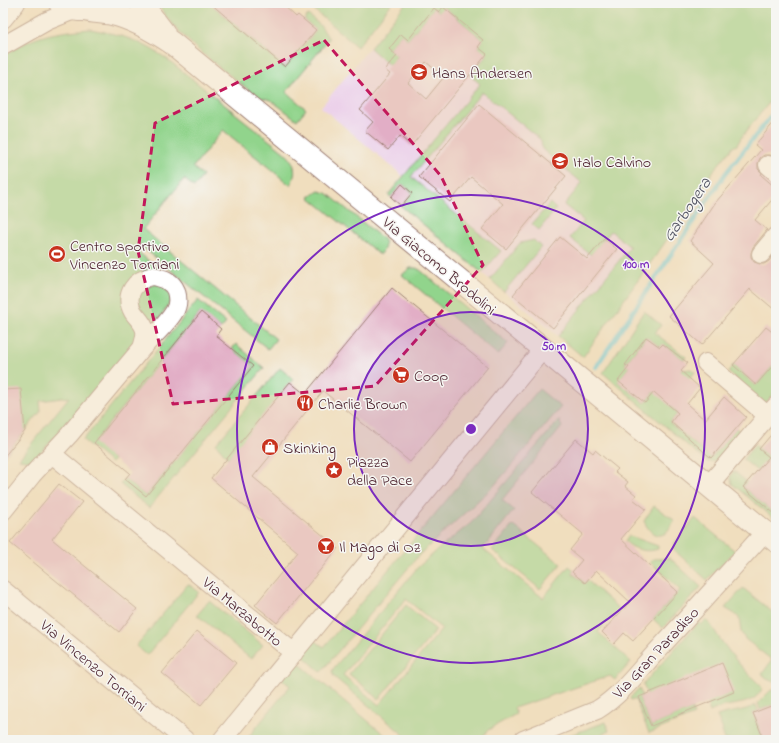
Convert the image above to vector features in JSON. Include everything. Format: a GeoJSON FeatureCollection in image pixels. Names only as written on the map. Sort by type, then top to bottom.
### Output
{"type":"FeatureCollection","features":[{"type":"Feature","properties":{"kind":"street"},"geometry":{"type":"LineString","coordinates":[[3,19],[16,3]]}},
{"type":"Feature","properties":{"kind":"street","name":"Via Giacomo Brodolini"},"geometry":{"type":"LineString","coordinates":[[141,3],[172,43]]}},
{"type":"Feature","properties":{"kind":"street","name":"Via Giacomo Brodolini"},"geometry":{"type":"LineString","coordinates":[[3,46],[47,21],[79,6],[113,15],[142,25],[154,31],[172,43],[770,536]]}},
{"type":"Feature","properties":{"kind":"street"},"geometry":{"type":"LineString","coordinates":[[761,254],[776,236]]}},
{"type":"Feature","properties":{"kind":"street"},"geometry":{"type":"LineString","coordinates":[[3,511],[32,475],[70,436],[142,348]]}},
{"type":"Feature","properties":{"kind":"street","name":"Via Marzabotto"},"geometry":{"type":"LineString","coordinates":[[52,454],[294,653],[543,350]]}},
{"type":"Feature","properties":{"kind":"street"},"geometry":{"type":"LineString","coordinates":[[706,363],[772,411],[708,486]]}},
{"type":"Feature","properties":{"kind":"street","name":"Via Gran Paradiso"},"geometry":{"type":"LineString","coordinates":[[523,740],[597,710],[605,705],[627,684],[701,604],[770,536]]}},
{"type":"Feature","properties":{"kind":"street","name":"Via Vincenzo Torriani"},"geometry":{"type":"LineString","coordinates":[[3,590],[185,740]]}},
{"type":"Feature","properties":{"kind":"street"},"geometry":{"type":"LineString","coordinates":[[222,740],[294,653]]}},
{"type":"Feature","properties":{"kind":"highlighted area"},"geometry":{"type":"Polygon","coordinates":[[[324,40],[441,176],[483,265],[375,386],[173,404],[138,251],[155,123],[324,40]]]}},
{"type":"Feature","properties":{"kind":"shaded area","name":"Italo Calvino"},"geometry":{"type":"Polygon","coordinates":[[[406,3],[525,3],[731,85],[571,347],[388,195],[403,176],[321,107],[406,3]]]}},
{"type":"Feature","properties":{"kind":"green space"},"geometry":{"type":"Polygon","coordinates":[[[157,3],[210,3],[284,67],[316,30],[304,20],[308,15],[321,26],[329,39],[286,92],[306,109],[297,120],[271,100],[258,97],[203,54],[177,30],[157,3]]]}},
{"type":"Feature","properties":{"kind":"green space"},"geometry":{"type":"Polygon","coordinates":[[[306,3],[392,3],[357,47],[306,3]]]}},
{"type":"Feature","properties":{"kind":"green space","name":"Italo Calvino"},"geometry":{"type":"Polygon","coordinates":[[[406,3],[776,3],[776,94],[737,145],[733,147],[714,170],[664,244],[583,357],[558,336],[630,247],[611,231],[591,255],[570,238],[584,221],[564,205],[582,183],[542,149],[541,140],[482,92],[411,177],[501,251],[482,273],[401,206],[412,192],[402,184],[391,197],[388,195],[480,84],[470,75],[487,55],[478,47],[483,40],[444,7],[439,12],[434,8],[408,40],[401,34],[389,49],[397,56],[389,65],[370,48],[406,3]]]}},
{"type":"Feature","properties":{"kind":"green space","name":"Centro sportivo Vincenzo Torriani"},"geometry":{"type":"Polygon","coordinates":[[[90,29],[130,39],[148,47],[167,59],[285,153],[291,160],[295,172],[290,185],[223,130],[193,167],[203,176],[194,187],[184,179],[143,229],[276,339],[268,349],[140,245],[136,250],[163,273],[134,278],[139,328],[136,341],[78,411],[33,461],[19,459],[69,397],[40,401],[41,411],[3,458],[3,57],[34,39],[55,33],[90,29]]]}},
{"type":"Feature","properties":{"kind":"green space"},"geometry":{"type":"Polygon","coordinates":[[[319,191],[327,193],[383,239],[385,243],[383,251],[380,255],[309,197],[319,191]]]}},
{"type":"Feature","properties":{"kind":"green space"},"geometry":{"type":"Polygon","coordinates":[[[550,203],[556,209],[539,230],[532,224],[550,203]]]}},
{"type":"Feature","properties":{"kind":"green space"},"geometry":{"type":"Polygon","coordinates":[[[534,240],[541,247],[504,292],[490,279],[520,243],[534,240]]]}},
{"type":"Feature","properties":{"kind":"green space"},"geometry":{"type":"Polygon","coordinates":[[[410,268],[420,270],[508,343],[498,355],[402,275],[410,268]]]}},
{"type":"Feature","properties":{"kind":"green space"},"geometry":{"type":"Polygon","coordinates":[[[160,282],[173,297],[160,318],[147,318],[137,310],[137,291],[160,282]]]}},
{"type":"Feature","properties":{"kind":"green space"},"geometry":{"type":"Polygon","coordinates":[[[198,300],[226,323],[221,329],[200,313],[94,442],[114,460],[111,463],[83,440],[198,300]]]}},
{"type":"Feature","properties":{"kind":"green space"},"geometry":{"type":"Polygon","coordinates":[[[644,311],[661,325],[655,333],[686,357],[684,360],[663,344],[660,347],[646,337],[625,364],[629,367],[618,382],[645,403],[660,384],[668,389],[682,370],[691,369],[695,372],[668,404],[678,413],[670,423],[711,458],[736,428],[741,432],[716,461],[707,462],[603,373],[644,311]]]}},
{"type":"Feature","properties":{"kind":"green space"},"geometry":{"type":"Polygon","coordinates":[[[236,344],[264,368],[149,508],[120,484],[125,479],[146,496],[253,366],[232,349],[236,344]]]}},
{"type":"Feature","properties":{"kind":"green space"},"geometry":{"type":"Polygon","coordinates":[[[776,362],[776,391],[765,404],[728,372],[733,365],[756,385],[776,362]]]}},
{"type":"Feature","properties":{"kind":"green space"},"geometry":{"type":"Polygon","coordinates":[[[280,368],[293,379],[228,458],[216,444],[280,368]]]}},
{"type":"Feature","properties":{"kind":"green space"},"geometry":{"type":"Polygon","coordinates":[[[539,389],[561,407],[493,487],[420,554],[321,672],[302,655],[314,640],[324,647],[539,389]]]}},
{"type":"Feature","properties":{"kind":"green space"},"geometry":{"type":"Polygon","coordinates":[[[559,420],[562,427],[502,500],[514,510],[483,549],[543,598],[569,566],[574,570],[572,573],[585,583],[587,580],[619,609],[598,632],[631,662],[615,680],[610,676],[514,708],[516,714],[488,730],[480,740],[410,740],[334,677],[332,672],[417,568],[471,523],[559,420]],[[406,599],[343,675],[379,705],[442,629],[406,599]]]}},
{"type":"Feature","properties":{"kind":"green space"},"geometry":{"type":"Polygon","coordinates":[[[755,445],[776,463],[757,471],[743,459],[755,445]]]}},
{"type":"Feature","properties":{"kind":"green space"},"geometry":{"type":"Polygon","coordinates":[[[734,471],[747,482],[743,487],[776,515],[776,520],[732,484],[730,476],[734,471]]]}},
{"type":"Feature","properties":{"kind":"green space"},"geometry":{"type":"Polygon","coordinates":[[[654,506],[674,521],[664,534],[654,534],[647,527],[644,521],[654,506]]]}},
{"type":"Feature","properties":{"kind":"green space"},"geometry":{"type":"Polygon","coordinates":[[[695,518],[735,551],[707,580],[674,550],[674,544],[695,518]]]}},
{"type":"Feature","properties":{"kind":"green space"},"geometry":{"type":"Polygon","coordinates":[[[513,525],[561,564],[540,589],[492,550],[513,525]]]}},
{"type":"Feature","properties":{"kind":"green space"},"geometry":{"type":"Polygon","coordinates":[[[628,536],[658,546],[658,549],[645,551],[636,549],[625,541],[628,536]]]}},
{"type":"Feature","properties":{"kind":"green space"},"geometry":{"type":"Polygon","coordinates":[[[670,558],[701,587],[663,628],[653,619],[680,590],[650,562],[653,559],[670,558]]]}},
{"type":"Feature","properties":{"kind":"green space"},"geometry":{"type":"Polygon","coordinates":[[[188,584],[199,592],[147,655],[136,646],[188,584]]]}},
{"type":"Feature","properties":{"kind":"green space"},"geometry":{"type":"Polygon","coordinates":[[[743,588],[776,615],[776,683],[769,680],[762,674],[772,660],[745,639],[741,632],[739,618],[725,608],[743,588]]]}},
{"type":"Feature","properties":{"kind":"green space"},"geometry":{"type":"Polygon","coordinates":[[[209,601],[263,645],[251,659],[197,615],[209,601]]]}},
{"type":"Feature","properties":{"kind":"green space"},"geometry":{"type":"Polygon","coordinates":[[[406,605],[436,630],[379,699],[349,674],[406,605]]]}},
{"type":"Feature","properties":{"kind":"green space"},"geometry":{"type":"Polygon","coordinates":[[[706,620],[736,660],[761,686],[762,689],[759,694],[750,701],[720,707],[710,712],[707,703],[647,694],[643,684],[699,622],[701,625],[706,620]]]}},
{"type":"Feature","properties":{"kind":"green space"},"geometry":{"type":"Polygon","coordinates":[[[296,661],[391,740],[246,740],[290,686],[282,679],[296,661]]]}},
{"type":"Feature","properties":{"kind":"green space"},"geometry":{"type":"Polygon","coordinates":[[[639,688],[642,696],[639,698],[651,726],[692,709],[694,715],[649,733],[635,699],[631,700],[630,698],[639,688]]]}},
{"type":"Feature","properties":{"kind":"green space"},"geometry":{"type":"Polygon","coordinates":[[[771,690],[776,690],[776,704],[760,710],[758,703],[771,690]]]}},
{"type":"Feature","properties":{"kind":"green space"},"geometry":{"type":"Polygon","coordinates":[[[756,705],[758,711],[753,713],[764,740],[725,740],[723,730],[717,716],[756,705]]]}},
{"type":"Feature","properties":{"kind":"green space"},"geometry":{"type":"Polygon","coordinates":[[[606,722],[609,731],[588,740],[556,740],[606,722]]]}},
{"type":"Feature","properties":{"kind":"building"},"geometry":{"type":"Polygon","coordinates":[[[210,3],[281,3],[296,17],[298,15],[316,30],[285,67],[210,3]]]}},
{"type":"Feature","properties":{"kind":"building"},"geometry":{"type":"Polygon","coordinates":[[[443,7],[483,40],[478,47],[487,54],[411,146],[400,136],[388,150],[365,131],[373,122],[360,110],[390,74],[385,70],[397,56],[389,49],[401,34],[408,40],[434,8],[439,12],[443,7]],[[426,62],[408,83],[426,99],[444,77],[426,62]]]}},
{"type":"Feature","properties":{"kind":"building"},"geometry":{"type":"Polygon","coordinates":[[[479,104],[566,176],[506,249],[482,229],[503,204],[471,177],[450,202],[419,177],[479,104]]]}},
{"type":"Feature","properties":{"kind":"building"},"geometry":{"type":"Polygon","coordinates":[[[776,120],[776,156],[764,155],[760,158],[758,169],[762,173],[761,175],[776,188],[776,195],[755,220],[767,230],[753,247],[751,257],[754,262],[764,264],[769,261],[776,252],[776,311],[750,289],[702,345],[669,316],[714,263],[690,241],[715,203],[761,150],[755,145],[776,120]]]}},
{"type":"Feature","properties":{"kind":"building"},"geometry":{"type":"Polygon","coordinates":[[[402,184],[412,193],[401,206],[391,197],[402,184]]]}},
{"type":"Feature","properties":{"kind":"building"},"geometry":{"type":"Polygon","coordinates":[[[560,237],[587,259],[604,239],[617,249],[553,328],[513,295],[560,237]]]}},
{"type":"Feature","properties":{"kind":"building","name":"Coop"},"geometry":{"type":"Polygon","coordinates":[[[392,288],[488,367],[410,462],[323,391],[253,477],[338,548],[277,623],[255,605],[298,552],[211,478],[290,382],[305,394],[392,288]]]}},
{"type":"Feature","properties":{"kind":"building"},"geometry":{"type":"Polygon","coordinates":[[[201,312],[221,329],[216,336],[253,366],[146,496],[125,479],[130,473],[94,443],[201,312]]]}},
{"type":"Feature","properties":{"kind":"building"},"geometry":{"type":"Polygon","coordinates":[[[766,327],[776,335],[776,362],[756,385],[733,365],[766,327]]]}},
{"type":"Feature","properties":{"kind":"building"},"geometry":{"type":"Polygon","coordinates":[[[646,337],[660,347],[663,344],[688,363],[681,371],[700,388],[687,404],[705,420],[724,397],[746,417],[711,458],[671,422],[678,413],[654,392],[645,403],[618,381],[629,367],[625,365],[646,337]]]}},
{"type":"Feature","properties":{"kind":"building"},"geometry":{"type":"Polygon","coordinates":[[[21,389],[25,431],[3,458],[3,390],[21,389]]]}},
{"type":"Feature","properties":{"kind":"building"},"geometry":{"type":"Polygon","coordinates":[[[776,429],[776,515],[743,487],[769,457],[759,449],[776,429]]]}},
{"type":"Feature","properties":{"kind":"building"},"geometry":{"type":"Polygon","coordinates":[[[576,439],[593,453],[595,450],[618,469],[615,472],[628,482],[625,486],[636,495],[633,499],[646,509],[621,539],[678,592],[633,641],[624,633],[614,644],[602,632],[630,602],[596,570],[585,583],[572,572],[582,560],[570,550],[583,534],[532,492],[576,439]]]}},
{"type":"Feature","properties":{"kind":"building"},"geometry":{"type":"Polygon","coordinates":[[[59,484],[82,502],[52,539],[137,609],[119,632],[10,543],[59,484]]]}},
{"type":"Feature","properties":{"kind":"building"},"geometry":{"type":"Polygon","coordinates":[[[197,631],[236,663],[201,705],[162,673],[197,631]]]}},
{"type":"Feature","properties":{"kind":"building"},"geometry":{"type":"Polygon","coordinates":[[[722,663],[734,692],[651,726],[639,697],[722,663]]]}},
{"type":"Feature","properties":{"kind":"building"},"geometry":{"type":"Polygon","coordinates":[[[776,704],[776,740],[764,740],[753,713],[776,704]]]}},
{"type":"Feature","properties":{"kind":"waterway","name":"Garbogera"},"geometry":{"type":"LineString","coordinates":[[596,367],[725,174],[776,110]]}},
{"type":"Feature","properties":{"kind":"place","name":"Hans Andersen"},"geometry":{"type":"Point","coordinates":[419,72]}},
{"type":"Feature","properties":{"kind":"place","name":"Italo Calvino"},"geometry":{"type":"Point","coordinates":[560,161]}},
{"type":"Feature","properties":{"kind":"place","name":"Centro sportivo Vincenzo Torriani"},"geometry":{"type":"Point","coordinates":[57,254]}},
{"type":"Feature","properties":{"kind":"place","name":"Coop"},"geometry":{"type":"Point","coordinates":[401,375]}},
{"type":"Feature","properties":{"kind":"place","name":"Charlie Brown"},"geometry":{"type":"Point","coordinates":[305,403]}},
{"type":"Feature","properties":{"kind":"place","name":"Skinking"},"geometry":{"type":"Point","coordinates":[270,447]}},
{"type":"Feature","properties":{"kind":"place","name":"Piazza della Pace"},"geometry":{"type":"Point","coordinates":[334,470]}},
{"type":"Feature","properties":{"kind":"place","name":"Il Mago di Oz"},"geometry":{"type":"Point","coordinates":[326,546]}}]}
